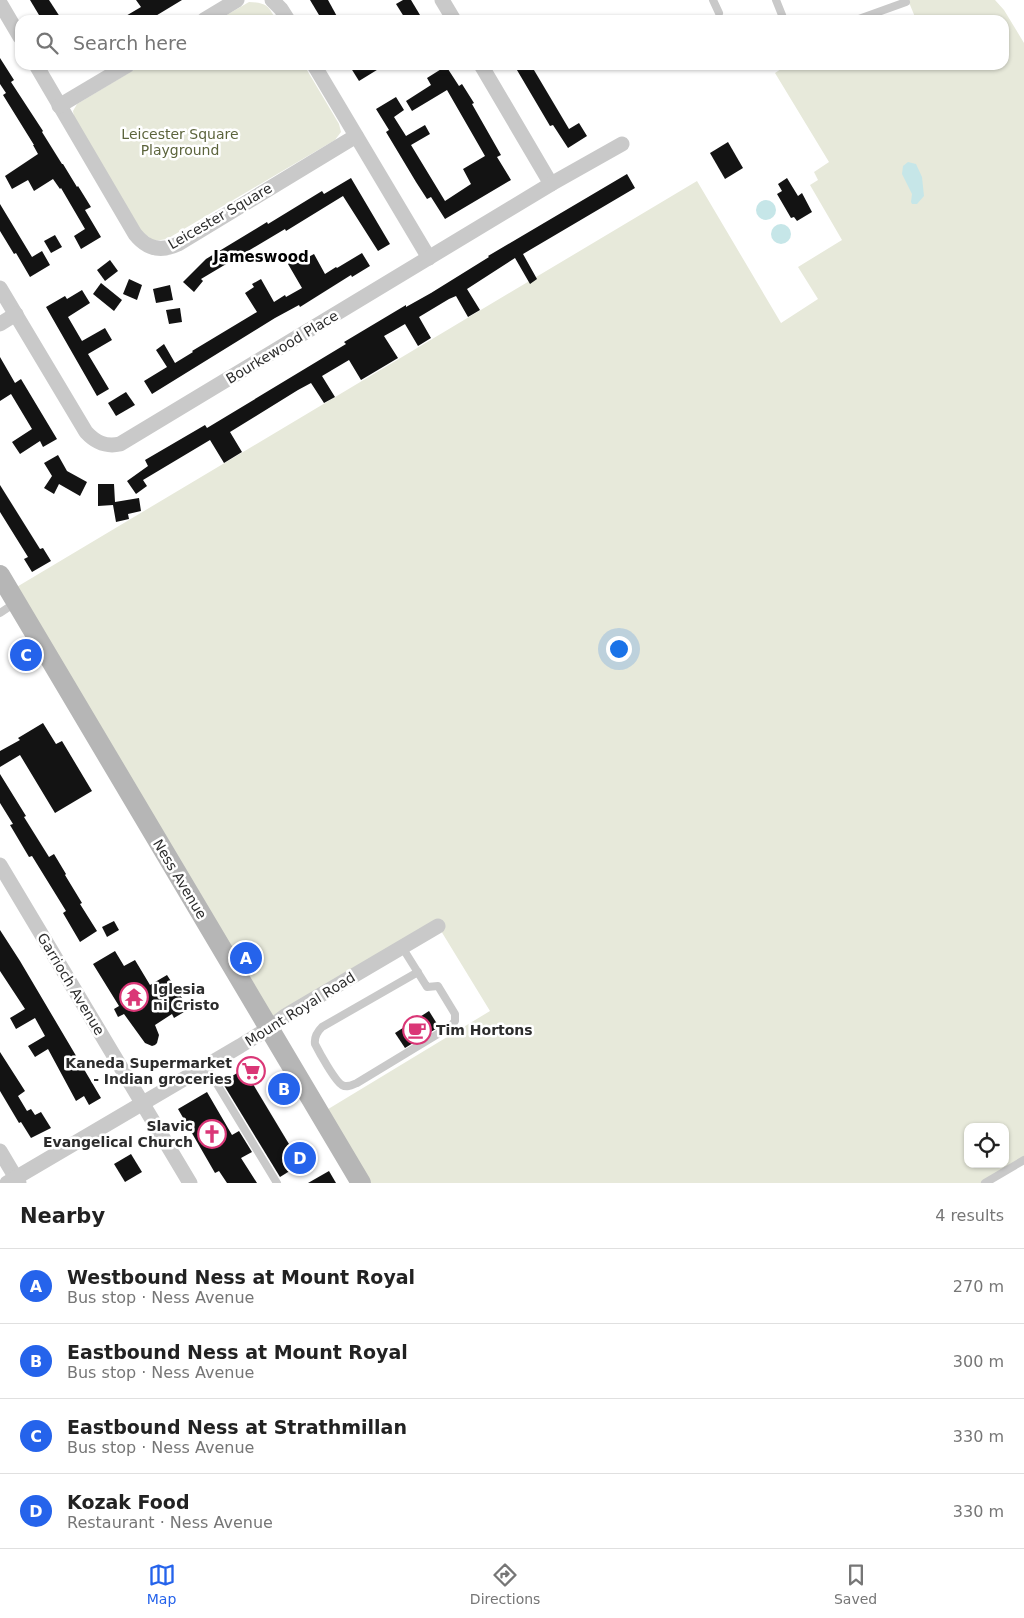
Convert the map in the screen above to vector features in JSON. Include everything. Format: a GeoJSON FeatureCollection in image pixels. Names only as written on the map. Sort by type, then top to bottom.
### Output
{"type":"FeatureCollection","features":[{"type":"Feature","properties":{"kind":"main road","name":"Ness Avenue"},"geometry":{"type":"LineString","coordinates":[[0,575],[8,607],[269,1028],[361,1183]]}},
{"type":"Feature","properties":{"kind":"street"},"geometry":{"type":"LineString","coordinates":[[212,15],[237,0]]}},
{"type":"Feature","properties":{"kind":"street"},"geometry":{"type":"LineString","coordinates":[[272,0],[282,9],[285,15]]}},
{"type":"Feature","properties":{"kind":"street"},"geometry":{"type":"LineString","coordinates":[[442,0],[451,15]]}},
{"type":"Feature","properties":{"kind":"street"},"geometry":{"type":"LineString","coordinates":[[0,3],[15,28]]}},
{"type":"Feature","properties":{"kind":"street","name":"Leicester Square"},"geometry":{"type":"LineString","coordinates":[[39,70],[135,234],[140,240],[155,248],[162,249],[178,244],[356,136]]}},
{"type":"Feature","properties":{"kind":"street"},"geometry":{"type":"LineString","coordinates":[[59,106],[120,70]]}},
{"type":"Feature","properties":{"kind":"street"},"geometry":{"type":"LineString","coordinates":[[317,70],[428,258]]}},
{"type":"Feature","properties":{"kind":"street"},"geometry":{"type":"LineString","coordinates":[[484,70],[551,184]]}},
{"type":"Feature","properties":{"kind":"street","name":"Bourkewood Place"},"geometry":{"type":"LineString","coordinates":[[0,288],[86,432],[100,443],[111,446],[120,444],[551,184],[622,144]]}},
{"type":"Feature","properties":{"kind":"street"},"geometry":{"type":"LineString","coordinates":[[0,324],[16,314]]}},
{"type":"Feature","properties":{"kind":"street","name":"Garrioch Avenue"},"geometry":{"type":"LineString","coordinates":[[0,865],[190,1183]]}},
{"type":"Feature","properties":{"kind":"street","name":"Mount Royal Road"},"geometry":{"type":"LineString","coordinates":[[14,1181],[269,1028],[285,1016],[438,926]]}},
{"type":"Feature","properties":{"kind":"street"},"geometry":{"type":"LineString","coordinates":[[0,1151],[14,1181]]}},
{"type":"Feature","properties":{"kind":"lane"},"geometry":{"type":"LineString","coordinates":[[712,0],[719,13]]}},
{"type":"Feature","properties":{"kind":"lane"},"geometry":{"type":"LineString","coordinates":[[776,0],[782,15]]}},
{"type":"Feature","properties":{"kind":"lane"},"geometry":{"type":"LineString","coordinates":[[869,15],[905,1]]}},
{"type":"Feature","properties":{"kind":"lane"},"geometry":{"type":"LineString","coordinates":[[402,947],[418,972],[427,987],[438,986],[456,1015],[456,1020],[453,1024],[357,1083],[348,1086],[342,1085],[315,1044],[314,1039],[317,1033],[322,1028],[418,972]]}},
{"type":"Feature","properties":{"kind":"lane"},"geometry":{"type":"LineString","coordinates":[[206,1066],[277,1183]]}},
{"type":"Feature","properties":{"kind":"lane"},"geometry":{"type":"LineString","coordinates":[[985,1183],[1024,1160]]}},
{"type":"Feature","properties":{"kind":"green space"},"geometry":{"type":"Polygon","coordinates":[[[908,0],[995,0],[1007,15],[914,15],[908,0]]]}},
{"type":"Feature","properties":{"kind":"green space"},"geometry":{"type":"Polygon","coordinates":[[[249,2],[266,6],[273,15],[227,15],[249,2]]]}},
{"type":"Feature","properties":{"kind":"green space"},"geometry":{"type":"Polygon","coordinates":[[[1009,18],[1024,43],[1024,1160],[985,1183],[361,1183],[320,1114],[490,1011],[438,926],[269,1028],[10,591],[697,181],[781,323],[818,299],[798,267],[842,240],[810,185],[818,180],[814,172],[829,162],[775,73],[780,70],[1009,70],[1009,18]]]}},
{"type":"Feature","properties":{"kind":"green space","name":"Leicester Square Playground"},"geometry":{"type":"Polygon","coordinates":[[[134,70],[307,70],[339,124],[341,132],[335,140],[167,239],[154,241],[141,231],[74,118],[73,111],[77,104],[134,70]]]}},
{"type":"Feature","properties":{"kind":"water"},"geometry":{"type":"Polygon","coordinates":[[[908,162],[916,164],[922,177],[924,196],[917,204],[912,204],[911,202],[912,194],[902,174],[903,166],[908,162]]]}},
{"type":"Feature","properties":{"kind":"water"},"geometry":{"type":"Polygon","coordinates":[[[766,200],[773,203],[776,210],[773,217],[766,220],[759,217],[756,210],[759,203],[766,200]]]}},
{"type":"Feature","properties":{"kind":"water"},"geometry":{"type":"Polygon","coordinates":[[[781,224],[788,227],[791,234],[788,241],[781,244],[774,241],[771,234],[774,227],[781,224]]]}},
{"type":"Feature","properties":{"kind":"building"},"geometry":{"type":"Polygon","coordinates":[[[30,0],[49,0],[59,15],[39,15],[30,0]]]}},
{"type":"Feature","properties":{"kind":"building"},"geometry":{"type":"Polygon","coordinates":[[[136,0],[182,0],[157,15],[127,15],[141,7],[136,0]]]}},
{"type":"Feature","properties":{"kind":"building"},"geometry":{"type":"Polygon","coordinates":[[[310,0],[328,0],[336,15],[319,15],[310,0]]]}},
{"type":"Feature","properties":{"kind":"building"},"geometry":{"type":"Polygon","coordinates":[[[403,0],[411,0],[420,15],[403,15],[396,4],[403,0]]]}},
{"type":"Feature","properties":{"kind":"building"},"geometry":{"type":"Polygon","coordinates":[[[0,58],[14,80],[11,82],[91,207],[85,210],[101,237],[81,249],[74,236],[85,229],[61,188],[53,179],[34,191],[28,180],[12,189],[5,176],[38,154],[3,95],[6,93],[0,84],[0,58]]]}},
{"type":"Feature","properties":{"kind":"building"},"geometry":{"type":"Polygon","coordinates":[[[352,70],[377,70],[359,81],[352,70]]]}},
{"type":"Feature","properties":{"kind":"building"},"geometry":{"type":"Polygon","coordinates":[[[440,70],[449,70],[459,86],[462,84],[501,155],[497,157],[511,180],[445,219],[431,197],[427,199],[416,182],[386,132],[389,130],[376,109],[396,97],[404,110],[394,117],[406,136],[425,125],[430,134],[411,145],[445,201],[471,184],[463,169],[485,156],[447,90],[412,111],[406,101],[431,85],[427,78],[440,70]]]}},
{"type":"Feature","properties":{"kind":"building"},"geometry":{"type":"Polygon","coordinates":[[[517,70],[534,70],[569,129],[579,123],[587,136],[568,148],[553,125],[550,126],[517,70]]]}},
{"type":"Feature","properties":{"kind":"building"},"geometry":{"type":"Polygon","coordinates":[[[728,142],[743,168],[725,179],[710,153],[728,142]]]}},
{"type":"Feature","properties":{"kind":"building"},"geometry":{"type":"Polygon","coordinates":[[[627,174],[635,188],[523,254],[537,279],[530,284],[515,258],[467,289],[480,310],[468,317],[456,296],[419,317],[431,338],[418,346],[405,324],[384,336],[398,358],[361,380],[349,360],[322,376],[335,397],[324,403],[311,383],[298,390],[230,432],[242,452],[224,463],[210,440],[143,480],[147,486],[136,494],[127,481],[148,466],[145,460],[205,425],[207,428],[346,344],[344,342],[406,305],[406,307],[431,293],[488,256],[627,174]]]}},
{"type":"Feature","properties":{"kind":"building"},"geometry":{"type":"Polygon","coordinates":[[[351,178],[390,244],[378,251],[343,196],[201,279],[203,281],[194,292],[183,282],[206,259],[322,191],[324,194],[351,178]]]}},
{"type":"Feature","properties":{"kind":"building"},"geometry":{"type":"Polygon","coordinates":[[[787,178],[798,196],[802,193],[812,212],[797,221],[794,217],[791,218],[777,194],[782,191],[778,184],[787,178]]]}},
{"type":"Feature","properties":{"kind":"building"},"geometry":{"type":"Polygon","coordinates":[[[0,204],[32,257],[42,251],[50,265],[30,277],[0,231],[0,204]]]}},
{"type":"Feature","properties":{"kind":"building"},"geometry":{"type":"Polygon","coordinates":[[[55,235],[62,247],[51,253],[44,241],[55,235]]]}},
{"type":"Feature","properties":{"kind":"building"},"geometry":{"type":"Polygon","coordinates":[[[362,253],[370,266],[352,277],[351,275],[300,307],[299,305],[275,318],[152,394],[144,381],[167,367],[156,350],[164,344],[175,363],[257,312],[245,293],[254,287],[252,284],[261,279],[274,302],[302,288],[288,264],[298,257],[301,261],[314,254],[325,274],[362,253]]]}},
{"type":"Feature","properties":{"kind":"building"},"geometry":{"type":"Polygon","coordinates":[[[110,260],[118,271],[105,281],[97,270],[110,260]]]}},
{"type":"Feature","properties":{"kind":"building"},"geometry":{"type":"Polygon","coordinates":[[[129,279],[142,285],[137,300],[123,294],[129,279]]]}},
{"type":"Feature","properties":{"kind":"building"},"geometry":{"type":"Polygon","coordinates":[[[101,283],[122,300],[114,311],[93,294],[101,283]]]}},
{"type":"Feature","properties":{"kind":"building"},"geometry":{"type":"Polygon","coordinates":[[[170,285],[173,300],[156,303],[153,289],[170,285]]]}},
{"type":"Feature","properties":{"kind":"building"},"geometry":{"type":"Polygon","coordinates":[[[82,290],[90,303],[68,317],[82,341],[105,328],[112,340],[88,354],[109,389],[97,396],[46,307],[65,296],[67,299],[82,290]]]}},
{"type":"Feature","properties":{"kind":"building"},"geometry":{"type":"Polygon","coordinates":[[[180,308],[182,322],[169,324],[166,310],[180,308]]]}},
{"type":"Feature","properties":{"kind":"building"},"geometry":{"type":"Polygon","coordinates":[[[0,357],[15,383],[21,379],[57,439],[43,447],[40,441],[20,454],[12,442],[32,429],[11,394],[0,401],[0,357]]]}},
{"type":"Feature","properties":{"kind":"building"},"geometry":{"type":"Polygon","coordinates":[[[126,392],[135,405],[116,416],[108,403],[126,392]]]}},
{"type":"Feature","properties":{"kind":"building"},"geometry":{"type":"Polygon","coordinates":[[[58,455],[67,471],[87,482],[80,496],[59,484],[54,494],[44,488],[52,476],[44,463],[58,455]]]}},
{"type":"Feature","properties":{"kind":"building"},"geometry":{"type":"Polygon","coordinates":[[[98,484],[114,484],[115,502],[139,498],[141,511],[128,514],[129,519],[116,522],[113,505],[98,506],[98,484]]]}},
{"type":"Feature","properties":{"kind":"building"},"geometry":{"type":"Polygon","coordinates":[[[0,485],[40,549],[43,548],[51,561],[32,572],[24,559],[28,557],[0,512],[0,485]]]}},
{"type":"Feature","properties":{"kind":"building"},"geometry":{"type":"Polygon","coordinates":[[[43,723],[56,744],[62,741],[92,791],[55,813],[20,755],[0,767],[0,751],[20,740],[18,738],[43,723]]]}},
{"type":"Feature","properties":{"kind":"building"},"geometry":{"type":"Polygon","coordinates":[[[0,774],[49,857],[54,854],[82,903],[80,904],[97,931],[80,942],[63,913],[66,911],[32,856],[29,857],[10,825],[13,824],[0,803],[0,774]]]}},
{"type":"Feature","properties":{"kind":"building"},"geometry":{"type":"Polygon","coordinates":[[[114,921],[119,930],[107,937],[102,927],[114,921]]]}},
{"type":"Feature","properties":{"kind":"building"},"geometry":{"type":"Polygon","coordinates":[[[0,930],[101,1098],[89,1105],[84,1096],[76,1101],[48,1049],[35,1057],[28,1046],[45,1036],[35,1018],[16,1029],[10,1018],[25,1009],[0,971],[0,930]]]}},
{"type":"Feature","properties":{"kind":"building","name":"Iglesia ni Cristo"},"geometry":{"type":"Polygon","coordinates":[[[115,951],[124,966],[135,960],[150,985],[167,975],[189,1009],[174,1018],[172,1014],[155,1025],[159,1035],[155,1045],[152,1046],[145,1043],[124,1014],[118,1017],[114,1009],[119,1006],[93,964],[115,951]]]}},
{"type":"Feature","properties":{"kind":"building","name":"Tim Hortons"},"geometry":{"type":"Polygon","coordinates":[[[429,1011],[439,1027],[405,1048],[395,1033],[429,1011]]]}},
{"type":"Feature","properties":{"kind":"building"},"geometry":{"type":"Polygon","coordinates":[[[0,1052],[25,1091],[18,1096],[27,1111],[31,1109],[35,1115],[41,1112],[51,1128],[31,1138],[21,1122],[19,1123],[0,1091],[0,1052]]]}},
{"type":"Feature","properties":{"kind":"building"},"geometry":{"type":"Polygon","coordinates":[[[244,1069],[301,1164],[280,1177],[222,1082],[244,1069]]]}},
{"type":"Feature","properties":{"kind":"building","name":"Slavic Evangelical Church"},"geometry":{"type":"Polygon","coordinates":[[[207,1092],[232,1135],[239,1131],[252,1152],[241,1158],[257,1183],[227,1183],[219,1171],[215,1173],[178,1109],[207,1092]]]}},
{"type":"Feature","properties":{"kind":"building"},"geometry":{"type":"Polygon","coordinates":[[[131,1154],[142,1172],[125,1182],[114,1164],[131,1154]]]}},
{"type":"Feature","properties":{"kind":"building"},"geometry":{"type":"Polygon","coordinates":[[[329,1171],[336,1183],[308,1183],[329,1171]]]}},
{"type":"Feature","properties":{"kind":"place","name":"Eastbound Ness at Strathmillan"},"geometry":{"type":"Point","coordinates":[26,655]}},
{"type":"Feature","properties":{"kind":"place","name":"Westbound Ness at Mount Royal"},"geometry":{"type":"Point","coordinates":[246,958]}},
{"type":"Feature","properties":{"kind":"place","name":"Iglesia ni Cristo"},"geometry":{"type":"Point","coordinates":[134,997]}},
{"type":"Feature","properties":{"kind":"place","name":"Tim Hortons"},"geometry":{"type":"Point","coordinates":[417,1030]}},
{"type":"Feature","properties":{"kind":"place","name":"Kaneda Supermarket - Indian groceries"},"geometry":{"type":"Point","coordinates":[251,1071]}},
{"type":"Feature","properties":{"kind":"place","name":"Eastbound Ness at Mount Royal"},"geometry":{"type":"Point","coordinates":[284,1089]}},
{"type":"Feature","properties":{"kind":"place","name":"Slavic Evangelical Church"},"geometry":{"type":"Point","coordinates":[212,1134]}},
{"type":"Feature","properties":{"kind":"place","name":"Kozak Food"},"geometry":{"type":"Point","coordinates":[300,1158]}},
{"type":"Feature","properties":{"kind":"district","name":"Jameswood"},"geometry":{"type":"Point","coordinates":[261,257]}}]}
